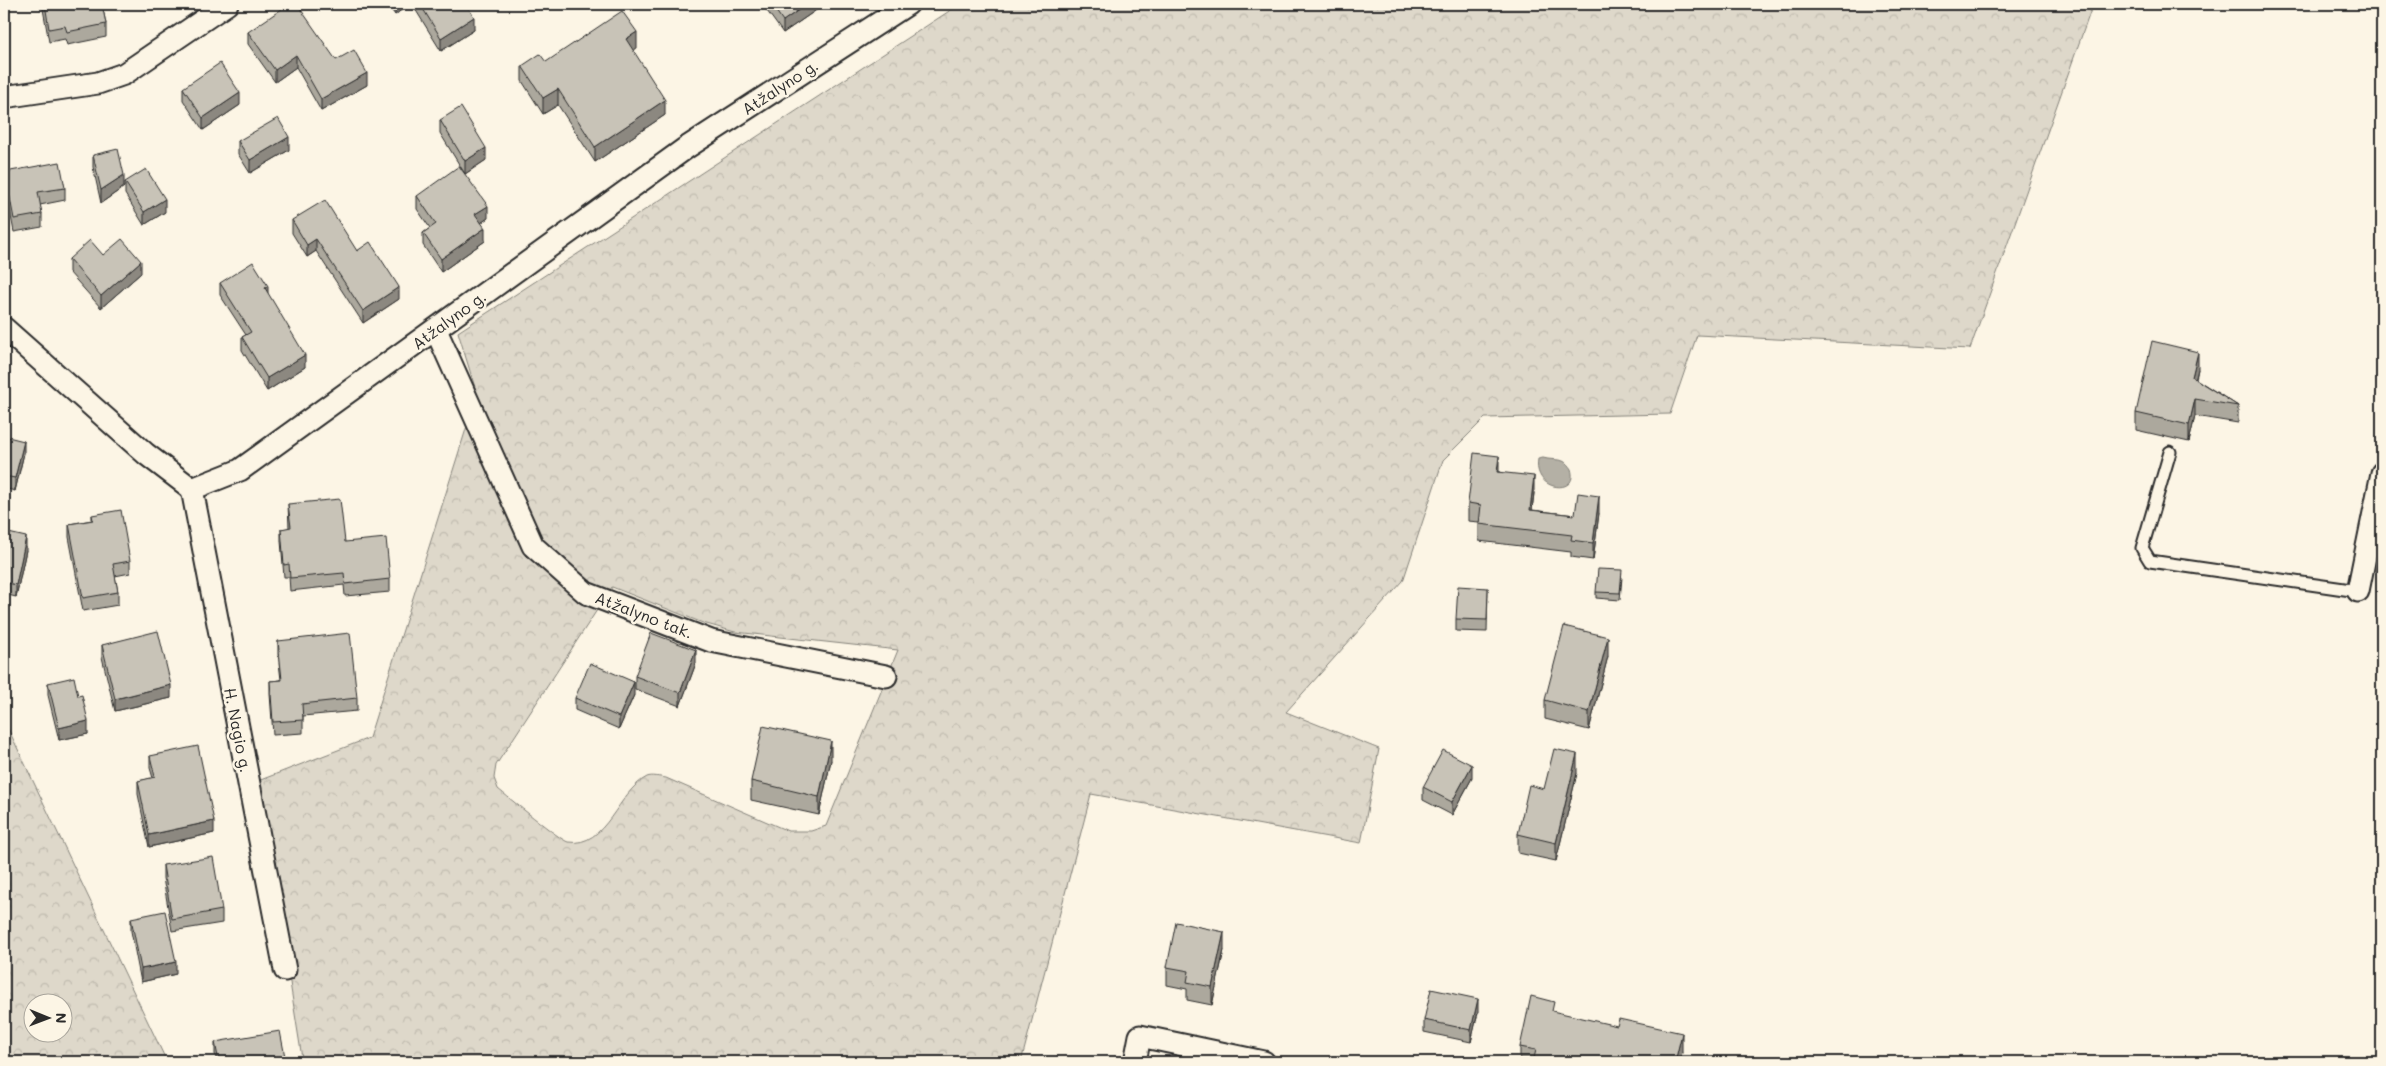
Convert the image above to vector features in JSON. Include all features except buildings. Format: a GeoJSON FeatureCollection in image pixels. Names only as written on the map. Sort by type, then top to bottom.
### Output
{"type":"FeatureCollection","features":[{"type":"Feature","properties":{"kind":"street"},"geometry":{"type":"LineString","coordinates":[[4,97],[98,83],[124,74],[227,4]]}},
{"type":"Feature","properties":{"kind":"street","name":"Atžalyno g."},"geometry":{"type":"LineString","coordinates":[[192,489],[240,470],[686,148],[908,4]]}},
{"type":"Feature","properties":{"kind":"street"},"geometry":{"type":"LineString","coordinates":[[4,328],[146,454],[192,489]]}},
{"type":"Feature","properties":{"kind":"street","name":"Atžalyno tak."},"geometry":{"type":"LineString","coordinates":[[436,330],[533,546],[586,593],[711,641],[886,676]]}},
{"type":"Feature","properties":{"kind":"street"},"geometry":{"type":"LineString","coordinates":[[2358,591],[2382,474]]}},
{"type":"Feature","properties":{"kind":"street","name":"H. Nagio g."},"geometry":{"type":"LineString","coordinates":[[192,489],[284,970]]}},
{"type":"Feature","properties":{"kind":"street"},"geometry":{"type":"LineString","coordinates":[[1135,1062],[1140,1036],[1264,1062]]}},
{"type":"Feature","properties":{"kind":"lane"},"geometry":{"type":"LineString","coordinates":[[2170,452],[2142,548],[2150,561],[2358,591]]}},
{"type":"Feature","properties":{"kind":"green space"},"geometry":{"type":"Polygon","coordinates":[[[960,4],[2093,4],[1970,349],[1697,335],[1670,414],[1485,418],[1443,460],[1403,581],[1286,712],[1379,749],[1361,843],[1091,794],[1021,1062],[345,1062],[302,1058],[258,781],[369,738],[477,394],[458,332],[960,4]],[[612,587],[496,765],[494,778],[498,789],[568,842],[581,842],[593,836],[611,817],[627,794],[637,784],[651,776],[666,778],[788,831],[811,831],[826,826],[898,650],[735,632],[703,623],[612,587]]]}},
{"type":"Feature","properties":{"kind":"green space"},"geometry":{"type":"Polygon","coordinates":[[[4,720],[167,1062],[4,1062],[4,720]]]}},
{"type":"Feature","properties":{"kind":"shaded area"},"geometry":{"type":"Polygon","coordinates":[[[1538,459],[1561,460],[1566,463],[1571,469],[1572,478],[1569,483],[1556,487],[1548,484],[1538,470],[1538,459]]]}}]}
